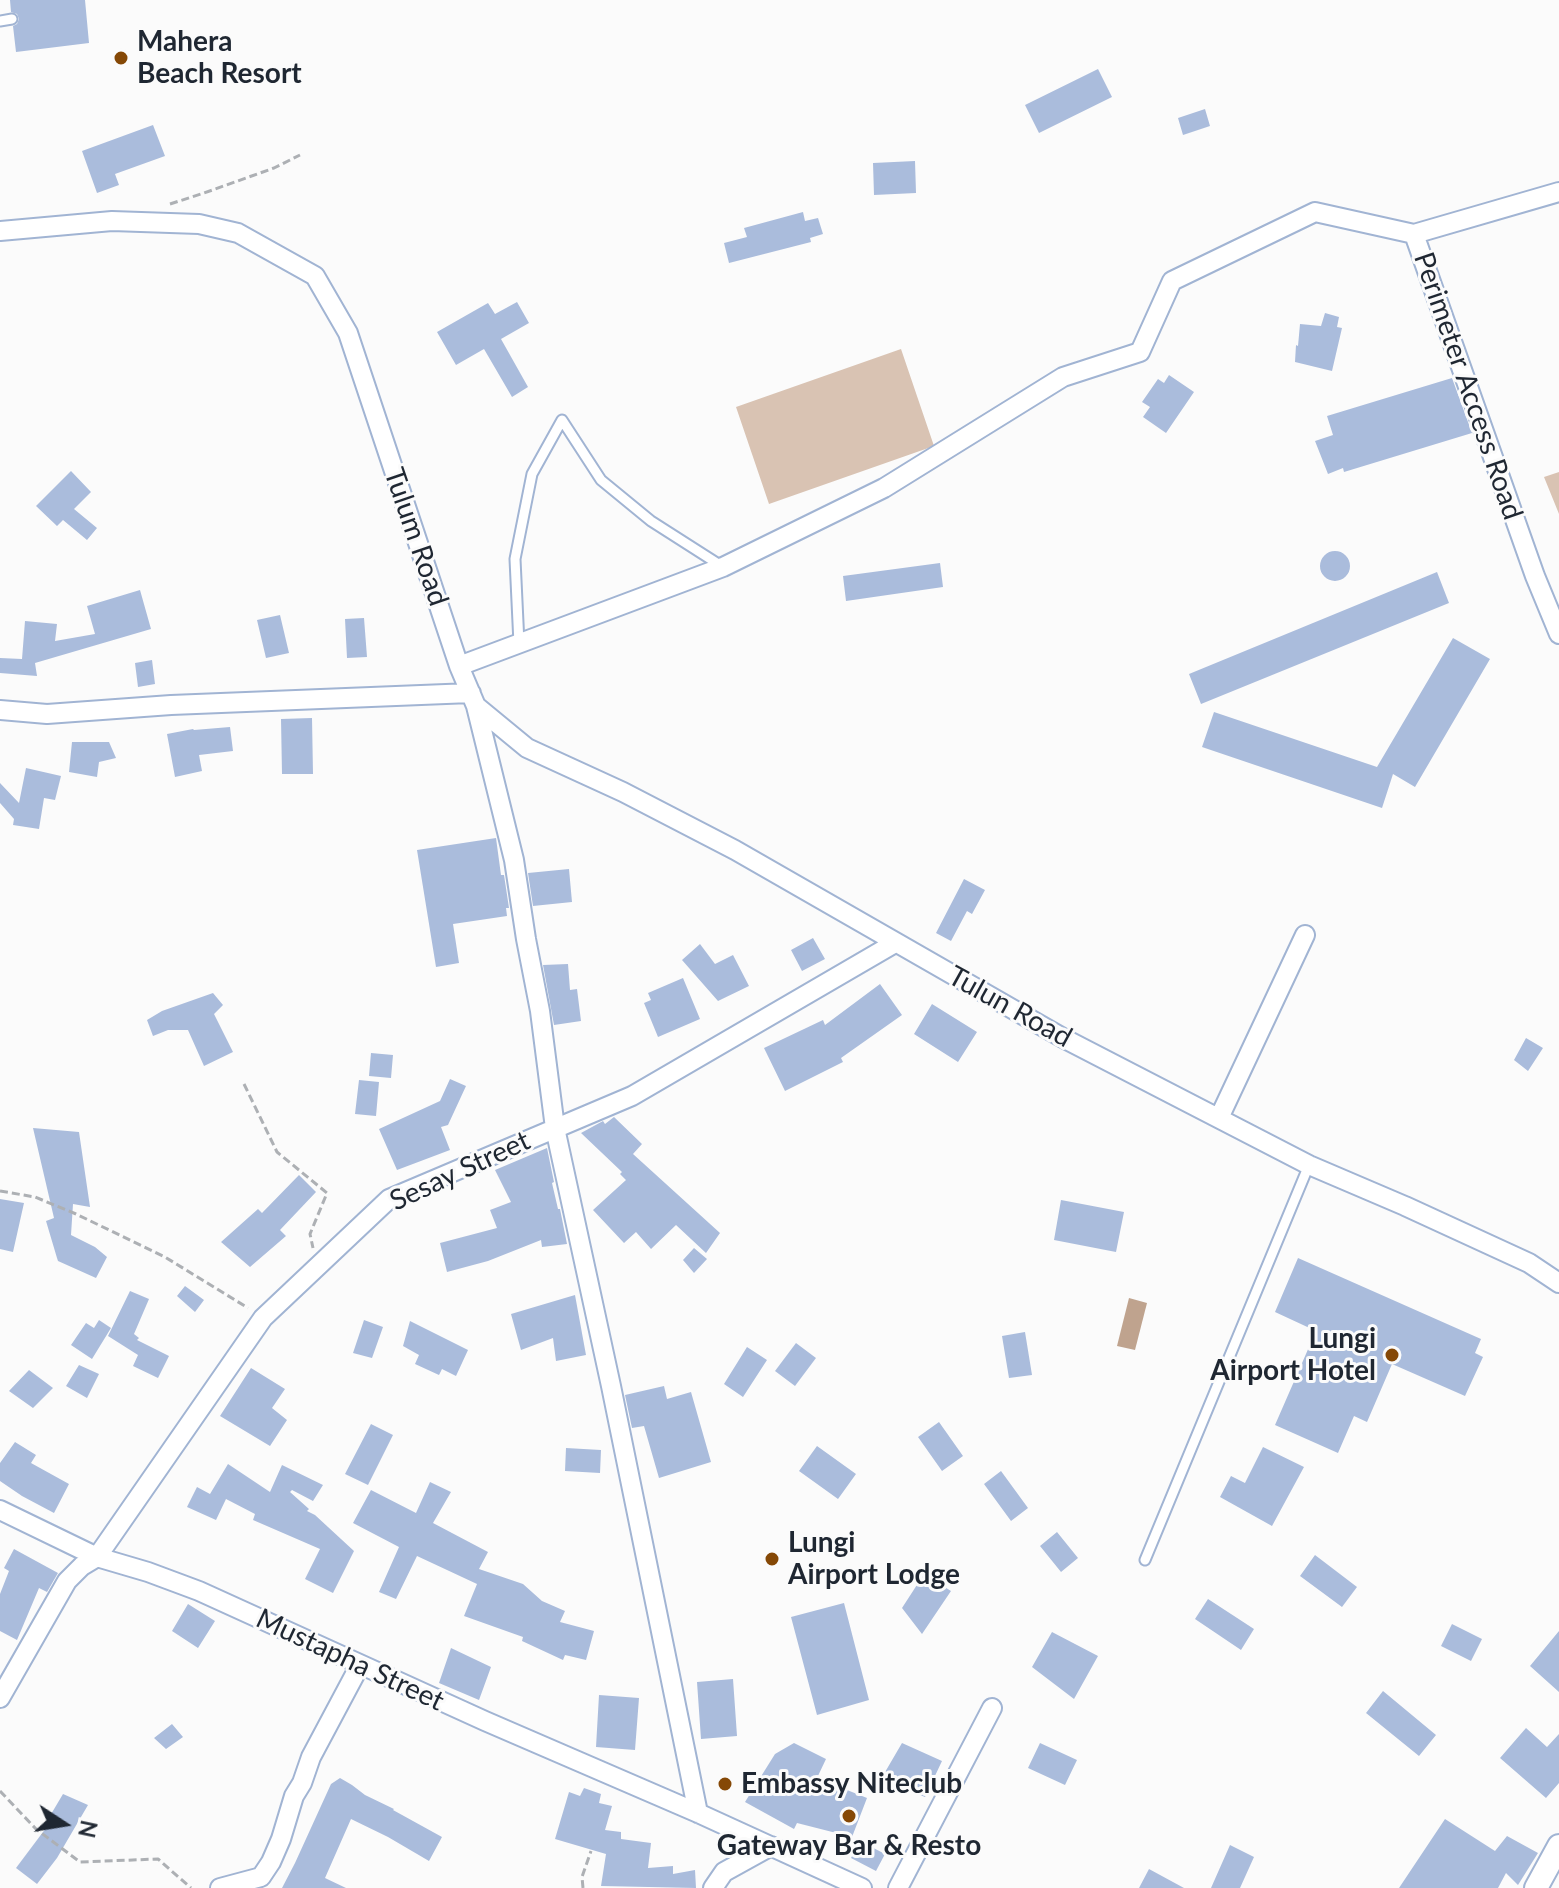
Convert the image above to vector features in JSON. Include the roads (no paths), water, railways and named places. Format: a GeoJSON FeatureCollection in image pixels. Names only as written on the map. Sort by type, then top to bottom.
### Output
{"type":"FeatureCollection","features":[{"type":"Feature","properties":{"kind":"street","name":"Perimeter Access Road"},"geometry":{"type":"LineString","coordinates":[[1559,192],[1414,234],[1535,576],[1559,634]]}},
{"type":"Feature","properties":{"kind":"street"},"geometry":{"type":"LineString","coordinates":[[459,666],[723,567],[884,488],[1063,377],[1140,352],[1172,281],[1315,212],[1414,234]]}},
{"type":"Feature","properties":{"kind":"street","name":"Tulum Road"},"geometry":{"type":"LineString","coordinates":[[0,231],[112,221],[199,224],[238,233],[315,276],[348,333],[473,700],[514,860],[540,1011],[555,1128],[698,1813]]}},
{"type":"Feature","properties":{"kind":"street"},"geometry":{"type":"LineString","coordinates":[[0,710],[47,714],[171,705],[473,700]]}},
{"type":"Feature","properties":{"kind":"street","name":"Tulun Road"},"geometry":{"type":"LineString","coordinates":[[473,700],[527,748],[723,843],[1063,1038],[1309,1165],[1529,1263],[1559,1283]]}},
{"type":"Feature","properties":{"kind":"street"},"geometry":{"type":"LineString","coordinates":[[1219,1118],[1305,935]]}},
{"type":"Feature","properties":{"kind":"street","name":"Sesay Street"},"geometry":{"type":"LineString","coordinates":[[0,1698],[67,1581],[97,1557],[263,1318],[389,1199],[632,1096],[895,943]]}},
{"type":"Feature","properties":{"kind":"street","name":"Mustapha Street"},"geometry":{"type":"LineString","coordinates":[[0,1510],[97,1557],[199,1591],[862,1888]]}},
{"type":"Feature","properties":{"kind":"street"},"geometry":{"type":"LineString","coordinates":[[220,1888],[261,1877],[271,1862],[311,1757],[360,1665]]}},
{"type":"Feature","properties":{"kind":"street"},"geometry":{"type":"LineString","coordinates":[[898,1888],[992,1708]]}},
{"type":"Feature","properties":{"kind":"street"},"geometry":{"type":"LineString","coordinates":[[713,1888],[724,1872],[771,1846]]}},
{"type":"Feature","properties":{"kind":"street"},"geometry":{"type":"LineString","coordinates":[[1536,1888],[1559,1846]]}},
{"type":"Feature","properties":{"kind":"lane"},"geometry":{"type":"LineString","coordinates":[[0,21],[12,19]]}},
{"type":"Feature","properties":{"kind":"lane"},"geometry":{"type":"LineString","coordinates":[[519,644],[515,559],[532,474],[562,420],[601,480],[651,521],[723,567]]}},
{"type":"Feature","properties":{"kind":"lane"},"geometry":{"type":"LineString","coordinates":[[1145,1560],[1309,1165]]}},
{"type":"Feature","properties":{"kind":"place","name":"Mahera Beach Resort"},"geometry":{"type":"Point","coordinates":[121,58]}},
{"type":"Feature","properties":{"kind":"place","name":"Lungi Airport Hotel"},"geometry":{"type":"Point","coordinates":[1392,1355]}},
{"type":"Feature","properties":{"kind":"place","name":"Lungi Airport Lodge"},"geometry":{"type":"Point","coordinates":[772,1559]}},
{"type":"Feature","properties":{"kind":"place","name":"Embassy Niteclub"},"geometry":{"type":"Point","coordinates":[725,1784]}},
{"type":"Feature","properties":{"kind":"place","name":"Gateway Bar & Resto"},"geometry":{"type":"Point","coordinates":[849,1816]}}]}
